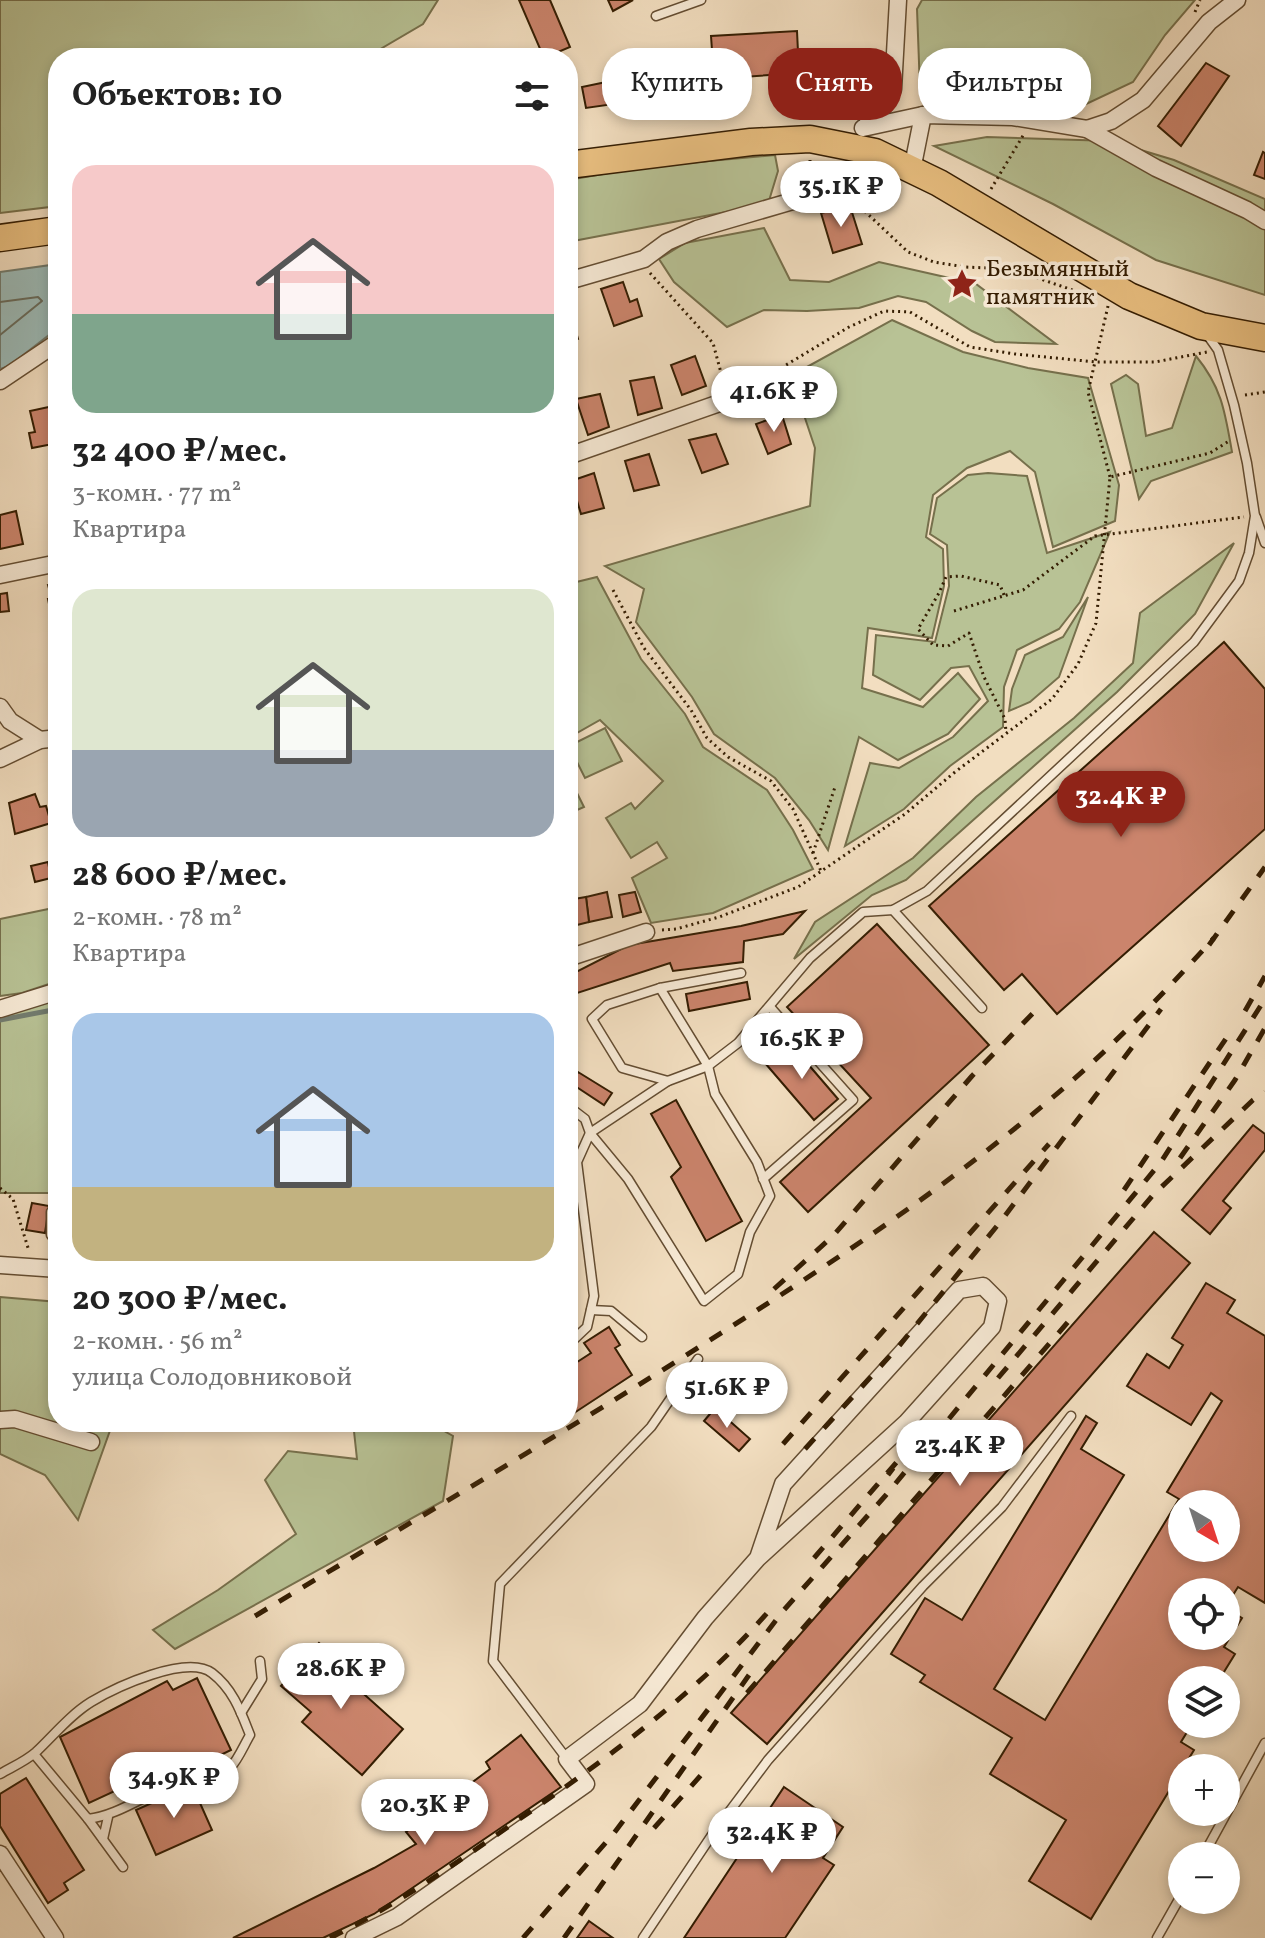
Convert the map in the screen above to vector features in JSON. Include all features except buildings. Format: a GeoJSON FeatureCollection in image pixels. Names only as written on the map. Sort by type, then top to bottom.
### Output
{"type":"FeatureCollection","features":[{"type":"Feature","properties":{"kind":"main road"},"geometry":{"type":"LineString","coordinates":[[578,164],[751,142],[810,139],[875,152],[981,208],[1129,296],[1201,326],[1256,337]]}},
{"type":"Feature","properties":{"kind":"main road"},"geometry":{"type":"LineString","coordinates":[[0,238],[48,231]]}},
{"type":"Feature","properties":{"kind":"street"},"geometry":{"type":"LineString","coordinates":[[843,144],[879,114],[893,89],[898,0]]}},
{"type":"Feature","properties":{"kind":"street"},"geometry":{"type":"LineString","coordinates":[[1087,129],[1111,121],[1143,100],[1209,22],[1237,0]]}},
{"type":"Feature","properties":{"kind":"street"},"geometry":{"type":"LineString","coordinates":[[863,128],[918,116]]}},
{"type":"Feature","properties":{"kind":"street"},"geometry":{"type":"LineString","coordinates":[[912,170],[922,120]]}},
{"type":"Feature","properties":{"kind":"street"},"geometry":{"type":"LineString","coordinates":[[1028,120],[1087,129],[1156,168],[1265,221]]}},
{"type":"Feature","properties":{"kind":"street"},"geometry":{"type":"LineString","coordinates":[[578,278],[644,259],[667,242],[697,229],[810,196],[841,196]]}},
{"type":"Feature","properties":{"kind":"street"},"geometry":{"type":"LineString","coordinates":[[0,381],[48,349]]}},
{"type":"Feature","properties":{"kind":"street"},"geometry":{"type":"LineString","coordinates":[[578,453],[774,384]]}},
{"type":"Feature","properties":{"kind":"street"},"geometry":{"type":"LineString","coordinates":[[0,575],[48,565]]}},
{"type":"Feature","properties":{"kind":"street"},"geometry":{"type":"LineString","coordinates":[[0,707],[10,721],[40,740]]}},
{"type":"Feature","properties":{"kind":"street"},"geometry":{"type":"LineString","coordinates":[[0,759],[48,739]]}},
{"type":"Feature","properties":{"kind":"street"},"geometry":{"type":"LineString","coordinates":[[578,955],[646,932]]}},
{"type":"Feature","properties":{"kind":"street"},"geometry":{"type":"LineString","coordinates":[[0,1009],[48,994]]}},
{"type":"Feature","properties":{"kind":"street"},"geometry":{"type":"LineString","coordinates":[[0,1265],[48,1268]]}},
{"type":"Feature","properties":{"kind":"street"},"geometry":{"type":"LineString","coordinates":[[354,1938],[397,1917],[586,1784],[567,1759],[640,1704],[705,1618],[758,1558],[906,1423],[992,1327],[998,1301],[983,1286],[959,1290],[783,1484],[758,1558]]}},
{"type":"Feature","properties":{"kind":"street"},"geometry":{"type":"LineString","coordinates":[[0,1420],[15,1419],[48,1429]]}},
{"type":"Feature","properties":{"kind":"street"},"geometry":{"type":"LineString","coordinates":[[58,1432],[91,1442]]}},
{"type":"Feature","properties":{"kind":"street"},"geometry":{"type":"LineString","coordinates":[[0,1854],[55,1938]]}},
{"type":"Feature","properties":{"kind":"lane"},"geometry":{"type":"LineString","coordinates":[[656,16],[701,0]]}},
{"type":"Feature","properties":{"kind":"lane"},"geometry":{"type":"LineString","coordinates":[[1201,326],[1218,350],[1247,463],[1255,516],[1265,543]]}},
{"type":"Feature","properties":{"kind":"lane"},"geometry":{"type":"LineString","coordinates":[[1218,350],[1256,337]]}},
{"type":"Feature","properties":{"kind":"lane"},"geometry":{"type":"LineString","coordinates":[[578,1160],[590,1133],[668,1081],[708,1066],[738,1043],[810,958],[863,912],[893,910],[927,891],[1194,642],[1239,581],[1249,553],[1255,516]]}},
{"type":"Feature","properties":{"kind":"lane"},"geometry":{"type":"LineString","coordinates":[[893,910],[982,1008]]}},
{"type":"Feature","properties":{"kind":"lane"},"geometry":{"type":"LineString","coordinates":[[668,1081],[622,1068],[592,1019],[607,1005],[660,988],[741,973]]}},
{"type":"Feature","properties":{"kind":"lane"},"geometry":{"type":"LineString","coordinates":[[578,1114],[628,1179],[704,1301],[738,1274],[750,1232],[770,1196],[757,1162],[715,1094],[708,1066],[660,988]]}},
{"type":"Feature","properties":{"kind":"lane"},"geometry":{"type":"LineString","coordinates":[[763,1179],[853,1100],[770,1007]]}},
{"type":"Feature","properties":{"kind":"lane"},"geometry":{"type":"LineString","coordinates":[[578,1170],[594,1296],[587,1327],[578,1336]]}},
{"type":"Feature","properties":{"kind":"lane"},"geometry":{"type":"LineString","coordinates":[[591,1310],[611,1311],[642,1337]]}},
{"type":"Feature","properties":{"kind":"lane"},"geometry":{"type":"LineString","coordinates":[[567,1759],[493,1661],[500,1584],[651,1427],[698,1359]]}},
{"type":"Feature","properties":{"kind":"lane"},"geometry":{"type":"LineString","coordinates":[[643,1938],[714,1832],[768,1760],[923,1586],[1002,1507],[1071,1416]]}},
{"type":"Feature","properties":{"kind":"lane"},"geometry":{"type":"LineString","coordinates":[[241,1713],[262,1679],[260,1661]]}},
{"type":"Feature","properties":{"kind":"lane"},"geometry":{"type":"LineString","coordinates":[[0,1774],[34,1754],[90,1702],[139,1680],[187,1666],[211,1672],[236,1700],[250,1735],[229,1768],[207,1779],[183,1782],[138,1799],[108,1817],[88,1819]]}},
{"type":"Feature","properties":{"kind":"lane"},"geometry":{"type":"LineString","coordinates":[[1211,1842],[1265,1743]]}},
{"type":"Feature","properties":{"kind":"lane"},"geometry":{"type":"LineString","coordinates":[[34,1754],[123,1867]]}},
{"type":"Feature","properties":{"kind":"lane"},"geometry":{"type":"LineString","coordinates":[[103,1839],[108,1817]]}},
{"type":"Feature","properties":{"kind":"lane"},"geometry":{"type":"LineString","coordinates":[[1157,1938],[1171,1914]]}},
{"type":"Feature","properties":{"kind":"path"},"geometry":{"type":"LineString","coordinates":[[981,208],[1010,154],[1033,121]]}},
{"type":"Feature","properties":{"kind":"path"},"geometry":{"type":"LineString","coordinates":[[810,139],[810,196]]}},
{"type":"Feature","properties":{"kind":"path"},"geometry":{"type":"LineString","coordinates":[[841,196],[854,201],[908,252],[934,262],[1012,269],[1075,293],[1088,290]]}},
{"type":"Feature","properties":{"kind":"path"},"geometry":{"type":"LineString","coordinates":[[644,259],[651,276],[713,343],[728,401]]}},
{"type":"Feature","properties":{"kind":"path"},"geometry":{"type":"LineString","coordinates":[[646,932],[676,929],[719,917],[798,887],[905,814],[1052,699],[1078,664],[1096,623],[1106,534],[1110,477],[1088,392],[1109,303]]}},
{"type":"Feature","properties":{"kind":"path"},"geometry":{"type":"LineString","coordinates":[[774,384],[786,365],[849,327],[884,311],[910,312],[970,347],[1096,362],[1155,362],[1218,350]]}},
{"type":"Feature","properties":{"kind":"path"},"geometry":{"type":"LineString","coordinates":[[1232,398],[1265,392]]}},
{"type":"Feature","properties":{"kind":"path"},"geometry":{"type":"LineString","coordinates":[[1110,477],[1210,453],[1239,435]]}},
{"type":"Feature","properties":{"kind":"path"},"geometry":{"type":"LineString","coordinates":[[954,611],[1023,590],[1095,536],[1255,516]]}},
{"type":"Feature","properties":{"kind":"path"},"geometry":{"type":"LineString","coordinates":[[1004,595],[1000,585],[961,576],[946,577],[918,629],[933,645],[948,646],[969,633],[984,677],[1005,719],[1006,733]]}},
{"type":"Feature","properties":{"kind":"path"},"geometry":{"type":"LineString","coordinates":[[613,590],[644,648],[691,710],[707,738],[728,757],[771,781],[793,809],[821,871]]}},
{"type":"Feature","properties":{"kind":"path"},"geometry":{"type":"LineString","coordinates":[[813,853],[835,787]]}},
{"type":"Feature","properties":{"kind":"path"},"geometry":{"type":"LineString","coordinates":[[0,1188],[13,1199],[34,1267]]}},
{"type":"Feature","properties":{"kind":"green space"},"geometry":{"type":"Polygon","coordinates":[[[0,0],[438,0],[423,24],[382,48],[48,48],[48,207],[0,213],[0,0]]]}},
{"type":"Feature","properties":{"kind":"green space"},"geometry":{"type":"Polygon","coordinates":[[[922,0],[1195,0],[1165,35],[1133,82],[1091,102],[1091,48],[918,48],[917,9],[922,0]]]}},
{"type":"Feature","properties":{"kind":"green space"},"geometry":{"type":"Polygon","coordinates":[[[987,137],[1111,141],[1174,160],[1265,199],[1265,295],[1156,260],[1053,204],[934,146],[987,137]]]}},
{"type":"Feature","properties":{"kind":"green space"},"geometry":{"type":"Polygon","coordinates":[[[775,155],[778,171],[768,204],[578,240],[578,178],[644,167],[775,155]]]}},
{"type":"Feature","properties":{"kind":"green space"},"geometry":{"type":"Polygon","coordinates":[[[764,228],[790,280],[829,282],[879,262],[976,284],[1056,344],[995,342],[926,302],[898,296],[859,308],[764,310],[727,327],[674,282],[659,259],[685,243],[764,228]]]}},
{"type":"Feature","properties":{"kind":"green space"},"geometry":{"type":"Polygon","coordinates":[[[892,320],[963,352],[1028,368],[1088,378],[1119,485],[1115,521],[1053,547],[1035,472],[1010,451],[967,468],[933,495],[926,537],[943,549],[944,586],[932,638],[868,628],[862,688],[923,707],[958,673],[980,699],[948,734],[898,760],[859,737],[828,850],[809,820],[775,778],[714,734],[692,697],[636,622],[644,589],[605,566],[810,506],[815,448],[796,391],[805,368],[892,320]]]}},
{"type":"Feature","properties":{"kind":"green space"},"geometry":{"type":"Polygon","coordinates":[[[1196,356],[1217,390],[1232,452],[1151,481],[1139,499],[1111,384],[1126,375],[1138,384],[1146,436],[1172,428],[1196,356]]]}},
{"type":"Feature","properties":{"kind":"green space"},"geometry":{"type":"Polygon","coordinates":[[[968,475],[1027,476],[1047,553],[1110,532],[1080,602],[1059,629],[1017,650],[1004,687],[1003,727],[950,766],[904,809],[845,846],[870,763],[899,768],[953,737],[988,701],[969,666],[951,668],[920,700],[873,675],[876,635],[935,642],[949,586],[947,545],[930,534],[937,498],[968,475]]]}},
{"type":"Feature","properties":{"kind":"green space"},"geometry":{"type":"Polygon","coordinates":[[[1234,543],[1195,614],[1117,692],[906,880],[872,895],[794,959],[815,922],[913,858],[976,797],[1074,718],[1133,663],[1140,613],[1234,543]]]}},
{"type":"Feature","properties":{"kind":"green space"},"geometry":{"type":"Polygon","coordinates":[[[597,577],[641,659],[685,714],[703,747],[767,790],[813,869],[713,913],[651,923],[632,878],[667,858],[657,842],[631,858],[606,818],[631,803],[635,809],[663,781],[600,720],[578,732],[578,582],[597,577]]]}},
{"type":"Feature","properties":{"kind":"green space"},"geometry":{"type":"Polygon","coordinates":[[[1088,597],[1059,677],[1030,702],[1009,711],[1012,689],[1025,655],[1063,637],[1088,597]]]}},
{"type":"Feature","properties":{"kind":"green space"},"geometry":{"type":"Polygon","coordinates":[[[605,728],[622,761],[585,778],[578,764],[578,742],[605,728]]]}},
{"type":"Feature","properties":{"kind":"green space"},"geometry":{"type":"Polygon","coordinates":[[[578,795],[584,807],[578,810],[578,795]]]}},
{"type":"Feature","properties":{"kind":"green space"},"geometry":{"type":"Polygon","coordinates":[[[48,909],[48,984],[0,996],[0,919],[48,909]]]}},
{"type":"Feature","properties":{"kind":"green space"},"geometry":{"type":"Polygon","coordinates":[[[48,1001],[48,1193],[0,1193],[0,1014],[48,1001]]]}},
{"type":"Feature","properties":{"kind":"green space"},"geometry":{"type":"Polygon","coordinates":[[[0,1297],[48,1301],[48,1432],[109,1432],[78,1520],[45,1475],[0,1454],[0,1297]]]}},
{"type":"Feature","properties":{"kind":"green space"},"geometry":{"type":"Polygon","coordinates":[[[354,1432],[446,1432],[453,1436],[443,1501],[175,1649],[153,1630],[218,1590],[296,1534],[265,1480],[288,1451],[357,1459],[354,1432]]]}},
{"type":"Feature","properties":{"kind":"water"},"geometry":{"type":"Polygon","coordinates":[[[48,265],[48,336],[9,366],[0,369],[0,272],[48,265]]]}},
{"type":"Feature","properties":{"kind":"waterway"},"geometry":{"type":"LineString","coordinates":[[0,1020],[48,1011]]}},
{"type":"Feature","properties":{"kind":"railway"},"geometry":{"type":"LineString","coordinates":[[1209,945],[1265,867]]}},
{"type":"Feature","properties":{"kind":"railway"},"geometry":{"type":"LineString","coordinates":[[578,1422],[813,1274],[984,1153],[1104,1052],[1214,938]]}},
{"type":"Feature","properties":{"kind":"railway"},"geometry":{"type":"LineString","coordinates":[[1245,1011],[1265,976]]}},
{"type":"Feature","properties":{"kind":"railway"},"geometry":{"type":"LineString","coordinates":[[523,1938],[614,1833],[783,1611],[886,1495],[1161,1162],[1265,999]]}},
{"type":"Feature","properties":{"kind":"railway"},"geometry":{"type":"LineString","coordinates":[[774,1289],[833,1236],[972,1076],[1037,1009]]}},
{"type":"Feature","properties":{"kind":"railway"},"geometry":{"type":"LineString","coordinates":[[805,1449],[899,1346],[1001,1221],[1161,1009]]}},
{"type":"Feature","properties":{"kind":"railway"},"geometry":{"type":"LineString","coordinates":[[1180,1158],[1235,1080],[1265,1028]]}},
{"type":"Feature","properties":{"kind":"railway"},"geometry":{"type":"LineString","coordinates":[[1124,1190],[1227,1037]]}},
{"type":"Feature","properties":{"kind":"railway"},"geometry":{"type":"LineString","coordinates":[[998,1378],[1153,1195],[1265,1092]]}},
{"type":"Feature","properties":{"kind":"railway"},"geometry":{"type":"LineString","coordinates":[[783,1444],[1049,1144]]}},
{"type":"Feature","properties":{"kind":"railway"},"geometry":{"type":"LineString","coordinates":[[747,1693],[1068,1322]]}},
{"type":"Feature","properties":{"kind":"railway"},"geometry":{"type":"LineString","coordinates":[[255,1616],[561,1432]]}},
{"type":"Feature","properties":{"kind":"railway"},"geometry":{"type":"LineString","coordinates":[[814,1558],[908,1449],[888,1475]]}},
{"type":"Feature","properties":{"kind":"railway"},"geometry":{"type":"LineString","coordinates":[[330,1938],[441,1873],[613,1752],[715,1667],[775,1604]]}},
{"type":"Feature","properties":{"kind":"railway"},"geometry":{"type":"LineString","coordinates":[[564,1938],[749,1675]]}},
{"type":"Feature","properties":{"kind":"railway"},"geometry":{"type":"LineString","coordinates":[[654,1828],[702,1774]]}},
{"type":"Feature","properties":{"kind":"place","name":"Безымянный памятник"},"geometry":{"type":"Point","coordinates":[962,284]}}]}
